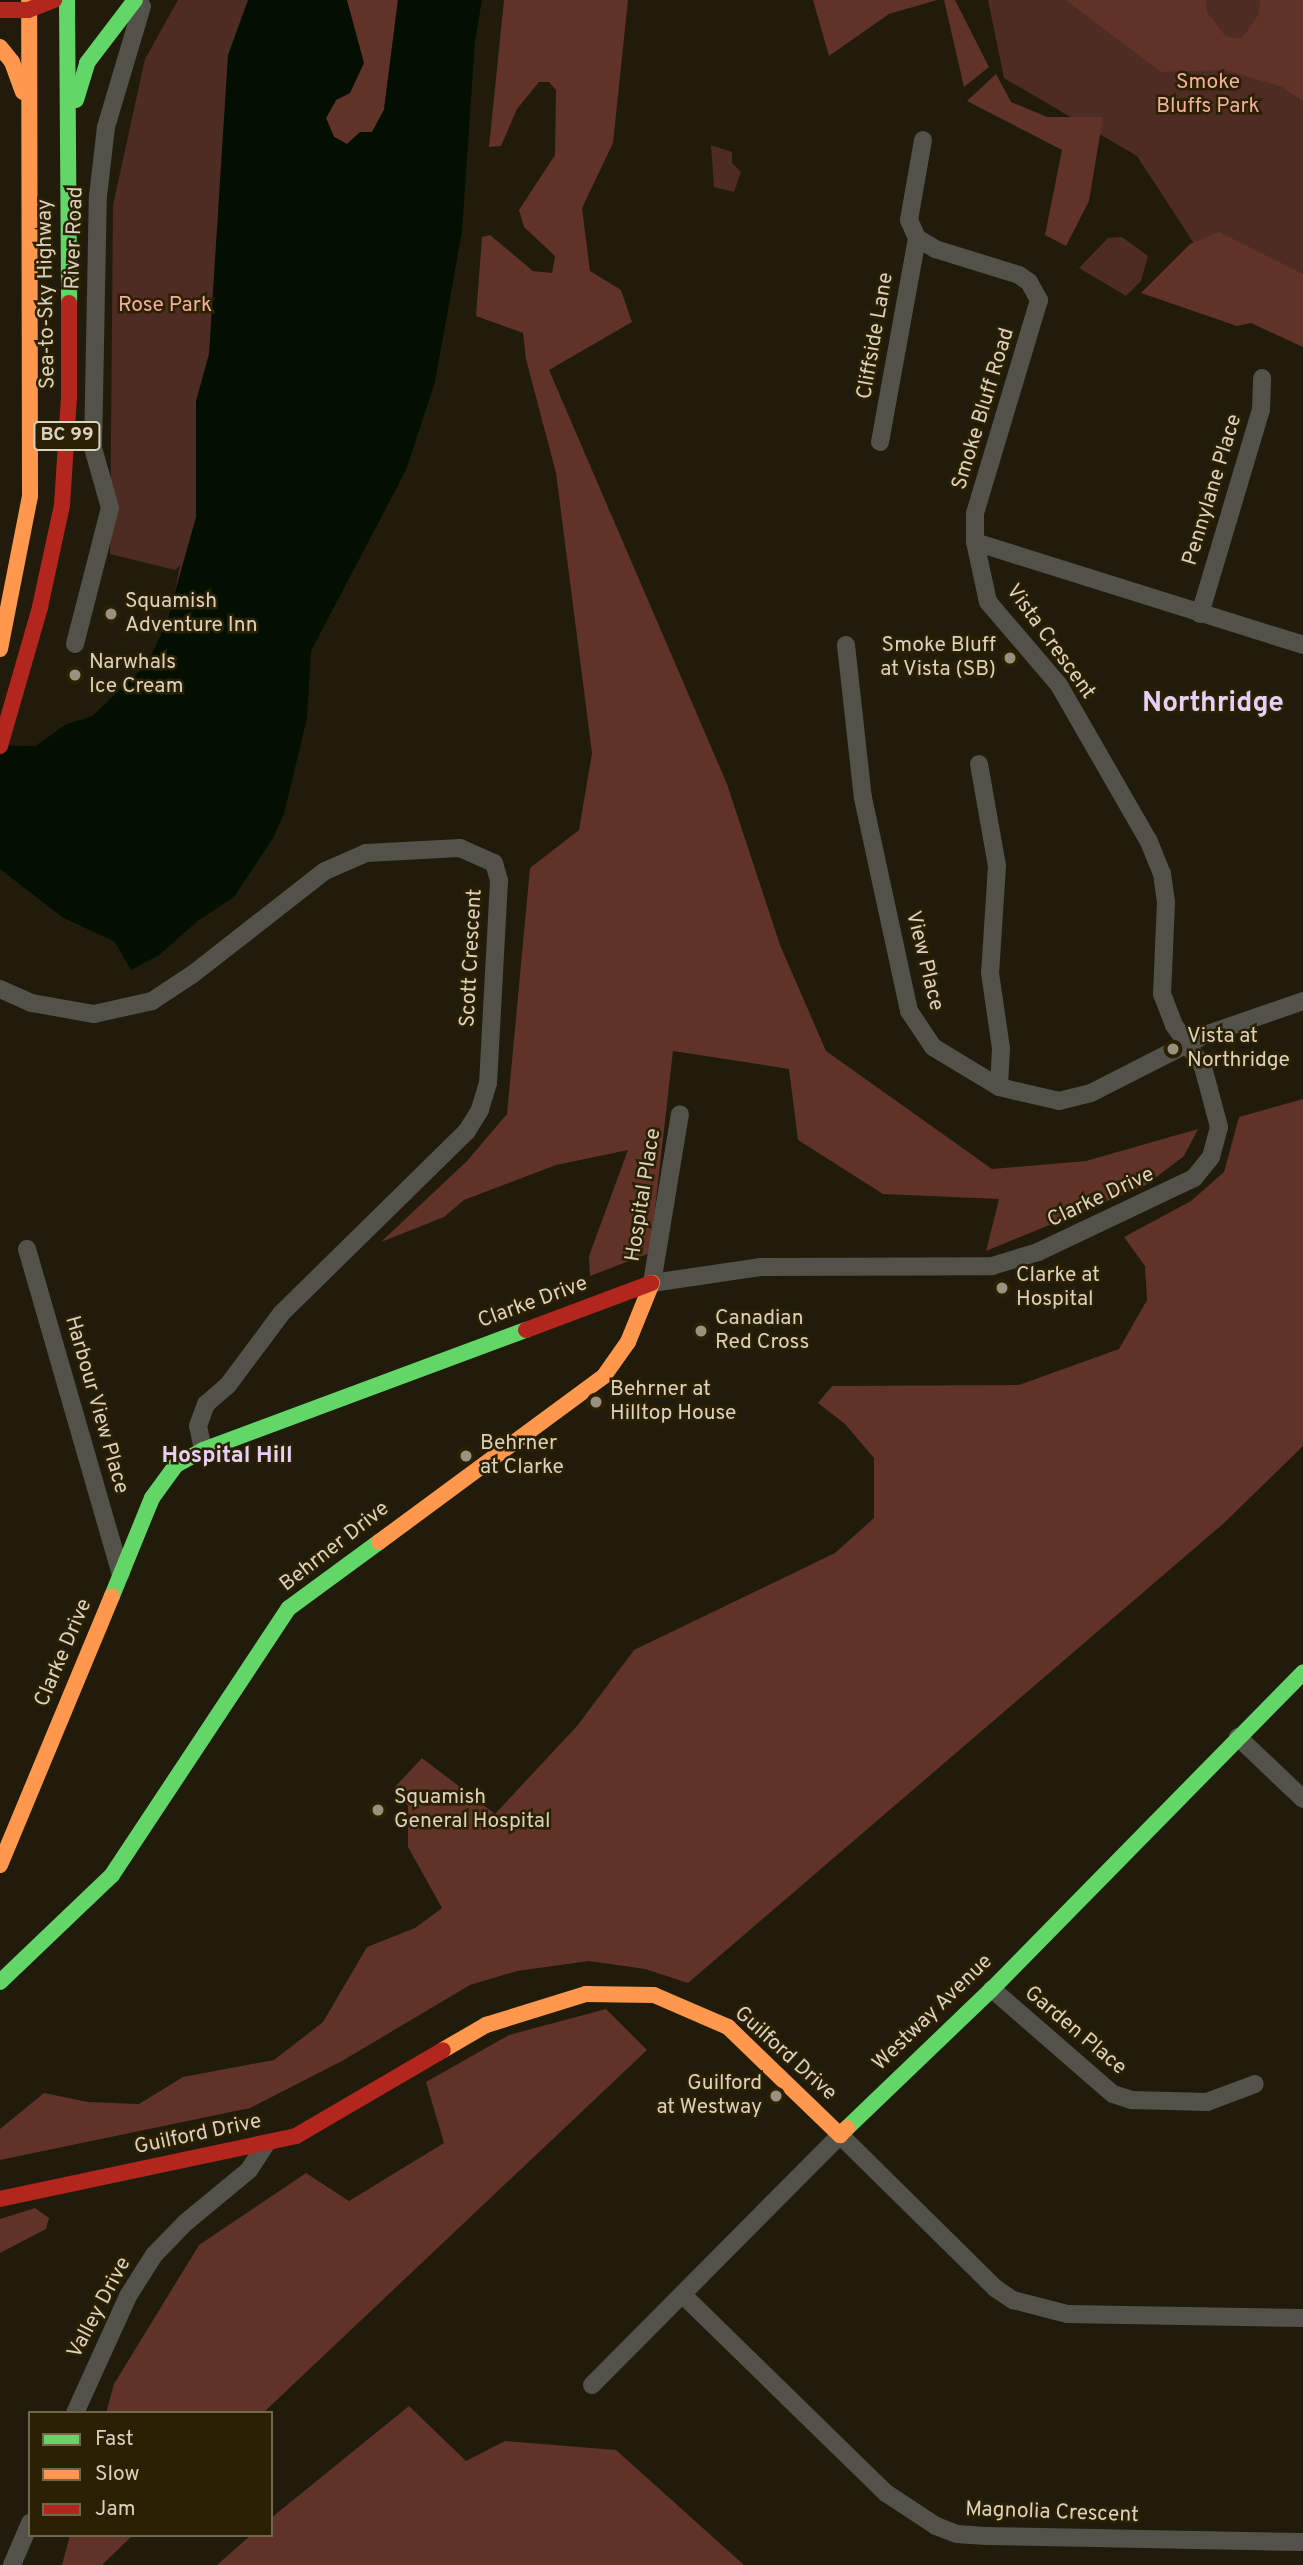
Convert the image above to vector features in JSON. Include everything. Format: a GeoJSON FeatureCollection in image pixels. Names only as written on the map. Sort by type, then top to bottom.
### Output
{"type":"FeatureCollection","features":[{"type":"Feature","properties":{"kind":"main road"},"geometry":{"type":"LineString","coordinates":[[0,9],[54,0]]}},
{"type":"Feature","properties":{"kind":"main road","name":"Sea-to-Sky Highway"},"geometry":{"type":"LineString","coordinates":[[0,746],[62,505],[69,398],[67,0]]}},
{"type":"Feature","properties":{"kind":"main road"},"geometry":{"type":"LineString","coordinates":[[66,142],[87,63],[135,0]]}},
{"type":"Feature","properties":{"kind":"main road","name":"Sea-to-Sky Highway"},"geometry":{"type":"LineString","coordinates":[[0,649],[30,496],[27,111],[29,5]]}},
{"type":"Feature","properties":{"kind":"main road"},"geometry":{"type":"LineString","coordinates":[[0,47],[12,62],[27,111]]}},
{"type":"Feature","properties":{"kind":"main road","name":"Clarke Drive"},"geometry":{"type":"LineString","coordinates":[[0,1865],[152,1498],[176,1465],[202,1450],[652,1283]]}},
{"type":"Feature","properties":{"kind":"main road","name":"Behrner Drive"},"geometry":{"type":"LineString","coordinates":[[0,1982],[112,1875],[289,1608],[604,1376],[628,1342],[652,1283]]}},
{"type":"Feature","properties":{"kind":"main road","name":"Westway Avenue"},"geometry":{"type":"LineString","coordinates":[[840,2135],[992,1989],[1303,1672]]}},
{"type":"Feature","properties":{"kind":"main road","name":"Guilford Drive"},"geometry":{"type":"LineString","coordinates":[[0,2199],[266,2144],[323,2123],[486,2025],[560,1999],[615,1992],[654,1995],[728,2027],[840,2135]]}},
{"type":"Feature","properties":{"kind":"street","name":"River Road"},"geometry":{"type":"LineString","coordinates":[[75,644],[110,508],[93,448],[98,196],[106,127],[144,0]]}},
{"type":"Feature","properties":{"kind":"street","name":"Cliffside Lane"},"geometry":{"type":"LineString","coordinates":[[880,442],[917,237],[909,220],[923,140]]}},
{"type":"Feature","properties":{"kind":"street","name":"Smoke Bluff Road"},"geometry":{"type":"LineString","coordinates":[[917,237],[935,249],[1019,275],[1036,291],[1037,314],[975,514],[975,542]]}},
{"type":"Feature","properties":{"kind":"street","name":"Pennylane Place"},"geometry":{"type":"LineString","coordinates":[[1200,614],[1261,410],[1262,378]]}},
{"type":"Feature","properties":{"kind":"street","name":"Vista Crescent"},"geometry":{"type":"LineString","coordinates":[[1187,1044],[1162,994],[1165,888],[1157,859],[1059,685],[988,602],[975,542],[1303,645]]}},
{"type":"Feature","properties":{"kind":"street","name":"View Place"},"geometry":{"type":"LineString","coordinates":[[846,645],[863,797],[909,1011],[933,1047],[999,1087],[1059,1101],[1075,1099],[1187,1044],[1303,1001]]}},
{"type":"Feature","properties":{"kind":"street"},"geometry":{"type":"LineString","coordinates":[[979,764],[998,866],[990,973],[1001,1048],[999,1087]]}},
{"type":"Feature","properties":{"kind":"street","name":"Scott Crescent"},"geometry":{"type":"LineString","coordinates":[[0,989],[32,1003],[94,1014],[152,1000],[193,974],[326,871],[366,853],[460,848],[494,863],[499,881],[488,1083],[481,1110],[467,1131],[262,1335],[228,1385],[206,1404],[198,1426],[202,1450]]}},
{"type":"Feature","properties":{"kind":"street"},"geometry":{"type":"LineString","coordinates":[[0,1002],[32,1003]]}},
{"type":"Feature","properties":{"kind":"street","name":"Clarke Drive"},"geometry":{"type":"LineString","coordinates":[[652,1283],[760,1267],[992,1266],[1038,1252],[1156,1198],[1202,1170],[1216,1145],[1219,1127],[1210,1084],[1187,1044]]}},
{"type":"Feature","properties":{"kind":"street","name":"Hospital Place"},"geometry":{"type":"LineString","coordinates":[[652,1283],[680,1114]]}},
{"type":"Feature","properties":{"kind":"street","name":"Harbour View Place"},"geometry":{"type":"LineString","coordinates":[[27,1249],[121,1574]]}},
{"type":"Feature","properties":{"kind":"street"},"geometry":{"type":"LineString","coordinates":[[1238,1737],[1303,1799]]}},
{"type":"Feature","properties":{"kind":"street","name":"Garden Place"},"geometry":{"type":"LineString","coordinates":[[992,1989],[1112,2094],[1132,2099],[1207,2102],[1255,2084]]}},
{"type":"Feature","properties":{"kind":"street","name":"Westway Avenue"},"geometry":{"type":"LineString","coordinates":[[592,2385],[840,2135]]}},
{"type":"Feature","properties":{"kind":"street","name":"Guilford Drive"},"geometry":{"type":"LineString","coordinates":[[840,2135],[995,2288],[1013,2300],[1068,2314],[1303,2318]]}},
{"type":"Feature","properties":{"kind":"street","name":"Valley Drive"},"geometry":{"type":"LineString","coordinates":[[76,2411],[128,2296],[154,2255],[185,2222],[249,2169],[266,2144]]}},
{"type":"Feature","properties":{"kind":"street","name":"Magnolia Crescent"},"geometry":{"type":"LineString","coordinates":[[682,2295],[886,2493],[936,2526],[957,2534],[986,2536],[1303,2542]]}},
{"type":"Feature","properties":{"kind":"street"},"geometry":{"type":"LineString","coordinates":[[12,2565],[28,2528]]}},
{"type":"Feature","properties":{"kind":"green space","name":"Rose Park"},"geometry":{"type":"Polygon","coordinates":[[[178,0],[270,0],[223,398],[136,791],[0,745],[35,746],[66,724],[92,716],[147,665],[159,645],[175,592],[180,565],[175,570],[110,554],[113,205],[145,59],[178,0]]]}},
{"type":"Feature","properties":{"kind":"green space","name":"Smoke Bluffs Park"},"geometry":{"type":"Polygon","coordinates":[[[988,0],[1303,0],[1303,315],[1210,268],[1137,156],[1004,78],[988,0]]]}},
{"type":"Feature","properties":{"kind":"green space"},"geometry":{"type":"Polygon","coordinates":[[[711,145],[732,152],[732,163],[741,172],[734,192],[714,187],[711,145]]]}},
{"type":"Feature","properties":{"kind":"green space"},"geometry":{"type":"Polygon","coordinates":[[[1122,237],[1148,256],[1141,281],[1126,296],[1079,268],[1108,238],[1122,237]]]}},
{"type":"Feature","properties":{"kind":"shaded area"},"geometry":{"type":"Polygon","coordinates":[[[248,0],[347,0],[364,63],[350,93],[336,100],[326,118],[334,137],[347,144],[360,132],[372,132],[384,110],[398,0],[482,0],[475,41],[462,231],[435,382],[406,470],[311,651],[307,718],[284,814],[273,838],[234,897],[199,920],[159,955],[131,970],[115,942],[62,917],[0,869],[0,745],[35,746],[66,724],[92,716],[147,664],[166,624],[196,517],[196,401],[209,354],[228,55],[248,0]]]}},
{"type":"Feature","properties":{"kind":"shaded area"},"geometry":{"type":"Polygon","coordinates":[[[347,0],[398,0],[384,110],[372,132],[347,144],[334,137],[326,118],[336,100],[350,92],[347,0]]]}},
{"type":"Feature","properties":{"kind":"shaded area"},"geometry":{"type":"Polygon","coordinates":[[[504,0],[628,0],[613,143],[582,208],[590,271],[621,290],[632,322],[549,370],[727,784],[780,945],[826,1051],[992,1169],[1086,1161],[1198,1129],[1184,1156],[1146,1185],[986,1251],[999,1199],[883,1194],[798,1140],[789,1069],[673,1051],[650,1253],[590,1276],[589,1256],[628,1150],[556,1165],[464,1200],[444,1217],[381,1242],[467,1161],[507,1114],[530,868],[579,830],[592,753],[556,473],[526,359],[523,333],[476,316],[482,237],[490,235],[533,271],[552,273],[555,256],[524,227],[519,210],[555,155],[556,90],[549,82],[539,82],[517,109],[501,146],[489,147],[504,0]]]}},
{"type":"Feature","properties":{"kind":"shaded area"},"geometry":{"type":"Polygon","coordinates":[[[813,0],[937,0],[889,14],[829,56],[813,0]]]}},
{"type":"Feature","properties":{"kind":"shaded area"},"geometry":{"type":"Polygon","coordinates":[[[944,0],[955,0],[989,67],[964,87],[944,0]]]}},
{"type":"Feature","properties":{"kind":"shaded area"},"geometry":{"type":"Polygon","coordinates":[[[1066,0],[1206,0],[1207,12],[1226,37],[1242,38],[1259,14],[1260,0],[1303,0],[1303,101],[1282,87],[1226,70],[1161,72],[1066,0]]]}},
{"type":"Feature","properties":{"kind":"shaded area"},"geometry":{"type":"Polygon","coordinates":[[[996,74],[1011,102],[1047,117],[1103,117],[1089,201],[1066,246],[1045,235],[1062,150],[967,101],[996,74]]]}},
{"type":"Feature","properties":{"kind":"shaded area"},"geometry":{"type":"Polygon","coordinates":[[[1219,232],[1303,274],[1303,347],[1251,323],[1237,326],[1141,293],[1190,244],[1219,232]]]}},
{"type":"Feature","properties":{"kind":"shaded area"},"geometry":{"type":"Polygon","coordinates":[[[1303,1099],[1303,1446],[1224,1523],[688,1983],[645,1969],[589,1961],[517,1971],[470,1985],[342,2061],[250,2108],[0,2160],[0,2129],[44,2093],[88,2102],[139,2104],[183,2077],[274,2060],[323,2022],[367,1947],[415,1928],[442,1908],[408,1847],[408,1806],[394,1788],[422,1758],[495,1814],[577,1726],[634,1650],[835,1553],[874,1518],[874,1458],[845,1424],[818,1403],[832,1386],[1019,1385],[1119,1349],[1147,1300],[1145,1266],[1124,1237],[1191,1201],[1224,1172],[1239,1117],[1303,1099]]]}},
{"type":"Feature","properties":{"kind":"shaded area"},"geometry":{"type":"Polygon","coordinates":[[[606,2009],[647,2050],[265,2411],[107,2411],[114,2384],[199,2245],[306,2173],[349,2201],[444,2143],[426,2082],[509,2035],[606,2009]]]}},
{"type":"Feature","properties":{"kind":"shaded area"},"geometry":{"type":"Polygon","coordinates":[[[35,2208],[49,2218],[46,2229],[0,2253],[0,2219],[35,2208]]]}},
{"type":"Feature","properties":{"kind":"shaded area"},"geometry":{"type":"Polygon","coordinates":[[[409,2406],[466,2461],[505,2441],[616,2450],[744,2565],[217,2565],[249,2537],[273,2537],[273,2516],[409,2406]]]}},
{"type":"Feature","properties":{"kind":"shaded area"},"geometry":{"type":"Polygon","coordinates":[[[69,2537],[131,2537],[102,2565],[62,2565],[69,2537]]]}},
{"type":"Feature","properties":{"kind":"traffic: fast"},"geometry":{"type":"LineString","coordinates":[[67,0],[69,303]]}},
{"type":"Feature","properties":{"kind":"traffic: fast"},"geometry":{"type":"LineString","coordinates":[[76,100],[87,63],[135,0]]}},
{"type":"Feature","properties":{"kind":"traffic: fast"},"geometry":{"type":"LineString","coordinates":[[112,1596],[152,1498],[176,1465],[203,1450],[526,1330]]}},
{"type":"Feature","properties":{"kind":"traffic: fast"},"geometry":{"type":"LineString","coordinates":[[0,1982],[112,1875],[289,1608],[379,1542]]}},
{"type":"Feature","properties":{"kind":"traffic: fast"},"geometry":{"type":"LineString","coordinates":[[847,2128],[992,1989],[1303,1672]]}},
{"type":"Feature","properties":{"kind":"traffic: slow"},"geometry":{"type":"LineString","coordinates":[[0,649],[30,496],[29,0]]}},
{"type":"Feature","properties":{"kind":"traffic: slow"},"geometry":{"type":"LineString","coordinates":[[0,47],[12,62],[23,92]]}},
{"type":"Feature","properties":{"kind":"traffic: slow"},"geometry":{"type":"LineString","coordinates":[[379,1542],[604,1376],[628,1342],[652,1283]]}},
{"type":"Feature","properties":{"kind":"traffic: slow"},"geometry":{"type":"LineString","coordinates":[[0,1865],[112,1596]]}},
{"type":"Feature","properties":{"kind":"traffic: slow"},"geometry":{"type":"LineString","coordinates":[[443,2050],[486,2025],[586,1994],[654,1995],[728,2027],[840,2135],[847,2128]]}},
{"type":"Feature","properties":{"kind":"traffic: jam"},"geometry":{"type":"LineString","coordinates":[[0,10],[28,10],[54,0]]}},
{"type":"Feature","properties":{"kind":"traffic: jam"},"geometry":{"type":"LineString","coordinates":[[0,746],[40,607],[62,505],[69,398],[69,303]]}},
{"type":"Feature","properties":{"kind":"traffic: jam"},"geometry":{"type":"LineString","coordinates":[[526,1330],[652,1283]]}},
{"type":"Feature","properties":{"kind":"traffic: jam"},"geometry":{"type":"LineString","coordinates":[[0,2199],[296,2136],[443,2050]]}},
{"type":"Feature","properties":{"kind":"place","name":"Squamish Adventure Inn"},"geometry":{"type":"Point","coordinates":[111,614]}},
{"type":"Feature","properties":{"kind":"place","name":"Smoke Bluff at Vista (SB)"},"geometry":{"type":"Point","coordinates":[1010,658]}},
{"type":"Feature","properties":{"kind":"place","name":"Narwhals Ice Cream"},"geometry":{"type":"Point","coordinates":[75,675]}},
{"type":"Feature","properties":{"kind":"place","name":"Vista at Northridge"},"geometry":{"type":"Point","coordinates":[1173,1049]}},
{"type":"Feature","properties":{"kind":"place","name":"Clarke at Hospital"},"geometry":{"type":"Point","coordinates":[1002,1288]}},
{"type":"Feature","properties":{"kind":"place","name":"Canadian Red Cross"},"geometry":{"type":"Point","coordinates":[701,1331]}},
{"type":"Feature","properties":{"kind":"place","name":"Behrner at Hilltop House"},"geometry":{"type":"Point","coordinates":[596,1402]}},
{"type":"Feature","properties":{"kind":"place","name":"Behrner at Clarke"},"geometry":{"type":"Point","coordinates":[466,1456]}},
{"type":"Feature","properties":{"kind":"place","name":"Squamish General Hospital"},"geometry":{"type":"Point","coordinates":[378,1810]}},
{"type":"Feature","properties":{"kind":"place","name":"Guilford at Westway"},"geometry":{"type":"Point","coordinates":[776,2096]}},
{"type":"Feature","properties":{"kind":"district","name":"Northridge"},"geometry":{"type":"Point","coordinates":[1213,704]}},
{"type":"Feature","properties":{"kind":"district","name":"Hospital Hill"},"geometry":{"type":"Point","coordinates":[227,1457]}}]}
